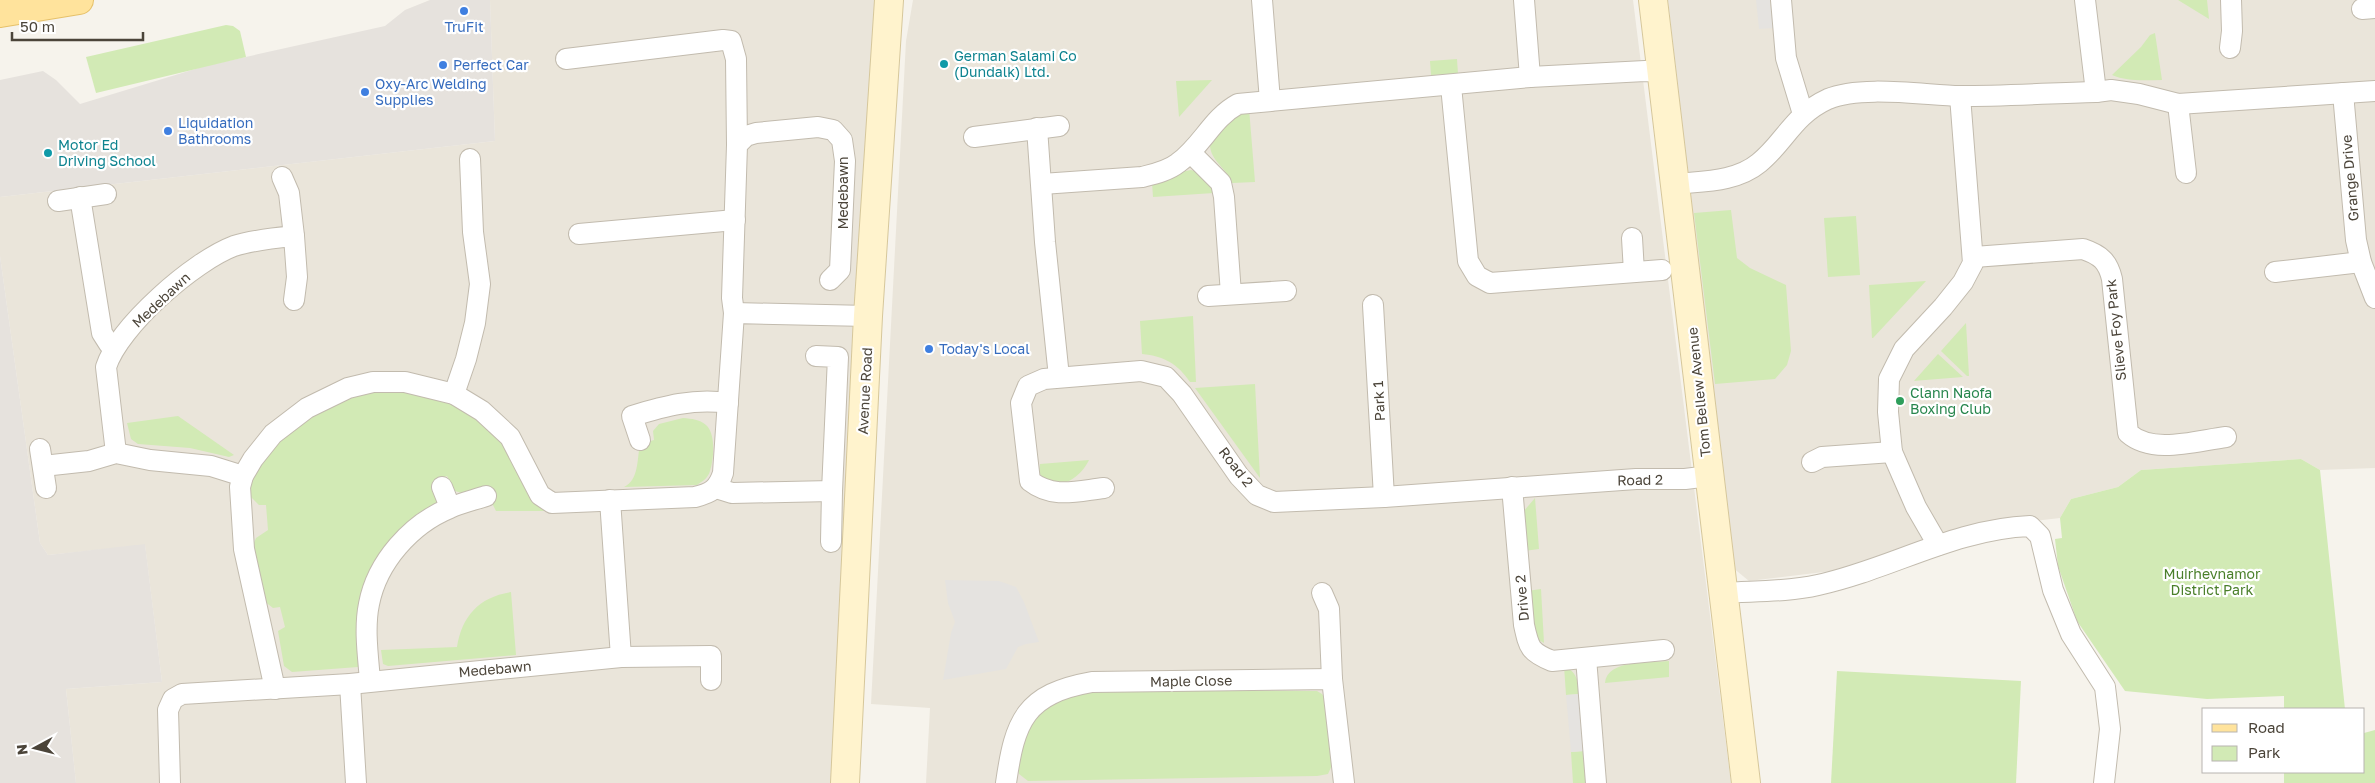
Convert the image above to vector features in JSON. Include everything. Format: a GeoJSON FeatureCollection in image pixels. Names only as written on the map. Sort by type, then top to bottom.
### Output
{"type":"FeatureCollection","features":[{"type":"Feature","properties":{"kind":"main road"},"geometry":{"type":"LineString","coordinates":[[0,12],[79,0]]}},
{"type":"Feature","properties":{"kind":"street","name":"Avenue Road"},"geometry":{"type":"LineString","coordinates":[[845,783],[868,316],[889,0]]}},
{"type":"Feature","properties":{"kind":"street"},"geometry":{"type":"LineString","coordinates":[[1262,0],[1270,101]]}},
{"type":"Feature","properties":{"kind":"street"},"geometry":{"type":"LineString","coordinates":[[1524,0],[1530,76]]}},
{"type":"Feature","properties":{"kind":"street","name":"Tom Bellew Avenue"},"geometry":{"type":"LineString","coordinates":[[1653,0],[1746,783]]}},
{"type":"Feature","properties":{"kind":"street"},"geometry":{"type":"LineString","coordinates":[[1781,0],[1786,58],[1803,114]]}},
{"type":"Feature","properties":{"kind":"street"},"geometry":{"type":"LineString","coordinates":[[2085,0],[2096,92]]}},
{"type":"Feature","properties":{"kind":"street"},"geometry":{"type":"LineString","coordinates":[[2230,48],[2232,31],[2231,0]]}},
{"type":"Feature","properties":{"kind":"street"},"geometry":{"type":"LineString","coordinates":[[274,688],[244,549],[240,487],[243,476],[253,459],[273,434],[307,408],[348,388],[373,382],[405,382],[454,394],[482,411],[510,437],[540,495],[552,503],[695,497],[707,494],[716,488],[723,473],[734,312],[732,298],[738,145],[736,59],[731,41],[723,40],[566,59]]}},
{"type":"Feature","properties":{"kind":"street"},"geometry":{"type":"LineString","coordinates":[[1042,184],[1142,177],[1157,174],[1178,164],[1191,152],[1225,111],[1238,104],[1451,86],[1530,76],[1645,70],[1662,72]]}},
{"type":"Feature","properties":{"kind":"street"},"geometry":{"type":"LineString","coordinates":[[1451,86],[1468,261],[1477,276],[1490,282],[1662,270]]}},
{"type":"Feature","properties":{"kind":"street"},"geometry":{"type":"LineString","coordinates":[[1676,184],[1724,179],[1759,164],[1803,114],[1829,99],[1852,94],[1884,92],[1960,96],[2111,90],[2178,104],[2375,91]]}},
{"type":"Feature","properties":{"kind":"street","name":"Grange Drive"},"geometry":{"type":"LineString","coordinates":[[2343,93],[2356,240],[2360,262],[2375,298]]}},
{"type":"Feature","properties":{"kind":"street"},"geometry":{"type":"LineString","coordinates":[[1938,545],[1916,507],[1892,452],[1888,412],[1889,379],[1904,348],[1943,307],[1963,282],[1973,263],[1960,96]]}},
{"type":"Feature","properties":{"kind":"street"},"geometry":{"type":"LineString","coordinates":[[2178,104],[2186,173]]}},
{"type":"Feature","properties":{"kind":"street"},"geometry":{"type":"LineString","coordinates":[[974,137],[1058,126]]}},
{"type":"Feature","properties":{"kind":"street","name":"Medebawn"},"geometry":{"type":"LineString","coordinates":[[738,145],[746,136],[756,133],[818,128],[833,130],[842,140],[845,161],[843,238],[840,270],[830,280]]}},
{"type":"Feature","properties":{"kind":"street"},"geometry":{"type":"LineString","coordinates":[[1037,128],[1045,242],[1058,377]]}},
{"type":"Feature","properties":{"kind":"street"},"geometry":{"type":"LineString","coordinates":[[1191,152],[1220,183],[1224,197],[1231,294]]}},
{"type":"Feature","properties":{"kind":"street"},"geometry":{"type":"LineString","coordinates":[[454,394],[466,359],[475,323],[480,284],[473,232],[470,159]]}},
{"type":"Feature","properties":{"kind":"street"},"geometry":{"type":"LineString","coordinates":[[282,177],[289,193],[294,236],[297,277],[294,300]]}},
{"type":"Feature","properties":{"kind":"street"},"geometry":{"type":"LineString","coordinates":[[58,201],[106,194]]}},
{"type":"Feature","properties":{"kind":"street"},"geometry":{"type":"LineString","coordinates":[[80,198],[102,333],[109,344],[118,343]]}},
{"type":"Feature","properties":{"kind":"street"},"geometry":{"type":"LineString","coordinates":[[579,234],[735,220]]}},
{"type":"Feature","properties":{"kind":"street","name":"Medebawn"},"geometry":{"type":"LineString","coordinates":[[116,453],[106,366],[110,355],[118,343],[150,307],[180,279],[211,259],[234,246],[264,239],[294,236]]}},
{"type":"Feature","properties":{"kind":"street"},"geometry":{"type":"LineString","coordinates":[[1632,238],[1634,272]]}},
{"type":"Feature","properties":{"kind":"street","name":"Slieve Foy Park"},"geometry":{"type":"LineString","coordinates":[[1974,257],[2083,249],[2096,253],[2108,264],[2112,279],[2128,433],[2137,441],[2159,444],[2183,444],[2226,437]]}},
{"type":"Feature","properties":{"kind":"street"},"geometry":{"type":"LineString","coordinates":[[2275,272],[2360,262]]}},
{"type":"Feature","properties":{"kind":"street"},"geometry":{"type":"LineString","coordinates":[[1208,296],[1286,291]]}},
{"type":"Feature","properties":{"kind":"street","name":"Park 1"},"geometry":{"type":"LineString","coordinates":[[1373,305],[1384,497]]}},
{"type":"Feature","properties":{"kind":"street"},"geometry":{"type":"LineString","coordinates":[[734,312],[868,316]]}},
{"type":"Feature","properties":{"kind":"street"},"geometry":{"type":"LineString","coordinates":[[816,356],[838,357],[830,542]]}},
{"type":"Feature","properties":{"kind":"street","name":"Road 2"},"geometry":{"type":"LineString","coordinates":[[1104,488],[1062,493],[1042,490],[1030,481],[1021,403],[1028,386],[1044,379],[1058,377],[1141,371],[1166,378],[1182,394],[1240,476],[1257,495],[1274,502],[1384,497],[1636,478],[1685,479],[1709,476]]}},
{"type":"Feature","properties":{"kind":"street"},"geometry":{"type":"LineString","coordinates":[[640,440],[632,416],[673,404],[694,401],[728,403]]}},
{"type":"Feature","properties":{"kind":"street"},"geometry":{"type":"LineString","coordinates":[[1812,462],[1822,457],[1892,452]]}},
{"type":"Feature","properties":{"kind":"street"},"geometry":{"type":"LineString","coordinates":[[46,488],[41,458],[89,461],[116,453],[150,460],[211,466],[243,476]]}},
{"type":"Feature","properties":{"kind":"street"},"geometry":{"type":"LineString","coordinates":[[442,487],[450,507]]}},
{"type":"Feature","properties":{"kind":"street","name":"Drive 2"},"geometry":{"type":"LineString","coordinates":[[1512,487],[1524,625],[1529,647],[1537,655],[1552,661],[1664,650]]}},
{"type":"Feature","properties":{"kind":"street"},"geometry":{"type":"LineString","coordinates":[[716,488],[732,493],[832,491]]}},
{"type":"Feature","properties":{"kind":"street"},"geometry":{"type":"LineString","coordinates":[[370,680],[367,643],[368,605],[384,565],[415,529],[450,507],[486,496]]}},
{"type":"Feature","properties":{"kind":"street"},"geometry":{"type":"LineString","coordinates":[[610,500],[621,657]]}},
{"type":"Feature","properties":{"kind":"street"},"geometry":{"type":"LineString","coordinates":[[1724,593],[1818,585],[1887,564],[1952,539],[2008,527],[2030,526],[2040,536],[2053,590],[2072,634],[2105,687],[2110,729],[2104,783]]}},
{"type":"Feature","properties":{"kind":"street"},"geometry":{"type":"LineString","coordinates":[[1322,593],[1330,609],[1332,679],[1344,783]]}},
{"type":"Feature","properties":{"kind":"street","name":"Medebawn"},"geometry":{"type":"LineString","coordinates":[[170,783],[168,710],[173,699],[182,694],[350,684],[370,680],[621,657],[710,656],[710,680]]}},
{"type":"Feature","properties":{"kind":"street"},"geometry":{"type":"LineString","coordinates":[[1586,658],[1596,783]]}},
{"type":"Feature","properties":{"kind":"street","name":"Maple Close"},"geometry":{"type":"LineString","coordinates":[[1006,783],[1012,748],[1019,726],[1031,707],[1057,690],[1092,682],[1332,679]]}},
{"type":"Feature","properties":{"kind":"street"},"geometry":{"type":"LineString","coordinates":[[350,684],[356,783]]}},
{"type":"Feature","properties":{"kind":"shaded area"},"geometry":{"type":"Polygon","coordinates":[[[430,0],[490,0],[495,141],[0,197],[0,80],[43,71],[56,80],[80,104],[205,66],[385,26],[405,10],[430,0]]]}},
{"type":"Feature","properties":{"kind":"shaded area"},"geometry":{"type":"Polygon","coordinates":[[[490,0],[875,0],[833,783],[76,783],[66,689],[162,682],[145,545],[48,555],[40,543],[0,256],[0,197],[495,141],[490,0]]]}},
{"type":"Feature","properties":{"kind":"shaded area"},"geometry":{"type":"Polygon","coordinates":[[[913,0],[1633,0],[1731,783],[926,783],[930,708],[871,704],[906,41],[913,0]]]}},
{"type":"Feature","properties":{"kind":"shaded area"},"geometry":{"type":"Polygon","coordinates":[[[1668,0],[2375,0],[2375,468],[2320,470],[2301,459],[2141,470],[2118,487],[2071,499],[2060,518],[1953,530],[1857,568],[1749,581],[1732,567],[1668,0]]]}},
{"type":"Feature","properties":{"kind":"shaded area"},"geometry":{"type":"Polygon","coordinates":[[[1756,0],[1770,0],[1773,28],[1759,29],[1756,0]]]}},
{"type":"Feature","properties":{"kind":"shaded area"},"geometry":{"type":"Polygon","coordinates":[[[0,256],[40,543],[48,555],[145,544],[162,682],[66,689],[76,783],[0,783],[0,256]]]}},
{"type":"Feature","properties":{"kind":"shaded area"},"geometry":{"type":"Polygon","coordinates":[[[945,580],[999,581],[1016,587],[1024,602],[1039,642],[1018,647],[1006,669],[943,680],[951,633],[955,622],[948,603],[945,580]]]}},
{"type":"Feature","properties":{"kind":"shaded area"},"geometry":{"type":"Polygon","coordinates":[[[1580,694],[1584,751],[1571,752],[1566,695],[1580,694]]]}},
{"type":"Feature","properties":{"kind":"green space"},"geometry":{"type":"Polygon","coordinates":[[[2178,0],[2207,0],[2209,19],[2178,0]]]}},
{"type":"Feature","properties":{"kind":"green space"},"geometry":{"type":"Polygon","coordinates":[[[226,25],[233,26],[240,31],[246,57],[96,93],[86,57],[226,25]]]}},
{"type":"Feature","properties":{"kind":"green space"},"geometry":{"type":"Polygon","coordinates":[[[2155,33],[2162,80],[2130,80],[2112,75],[2141,47],[2150,35],[2155,33]]]}},
{"type":"Feature","properties":{"kind":"green space"},"geometry":{"type":"Polygon","coordinates":[[[1457,59],[1458,74],[1431,75],[1430,61],[1457,59]]]}},
{"type":"Feature","properties":{"kind":"green space"},"geometry":{"type":"Polygon","coordinates":[[[1212,80],[1179,117],[1176,81],[1212,80]]]}},
{"type":"Feature","properties":{"kind":"green space"},"geometry":{"type":"Polygon","coordinates":[[[1249,108],[1255,182],[1232,183],[1226,172],[1214,158],[1210,147],[1210,140],[1223,124],[1249,108]]]}},
{"type":"Feature","properties":{"kind":"green space"},"geometry":{"type":"Polygon","coordinates":[[[1191,170],[1200,173],[1206,178],[1211,184],[1214,193],[1153,197],[1152,183],[1163,181],[1191,170]]]}},
{"type":"Feature","properties":{"kind":"green space"},"geometry":{"type":"Polygon","coordinates":[[[1731,210],[1737,258],[1750,268],[1786,285],[1791,351],[1787,365],[1775,379],[1715,384],[1694,213],[1731,210]]]}},
{"type":"Feature","properties":{"kind":"green space"},"geometry":{"type":"Polygon","coordinates":[[[1856,216],[1860,275],[1828,277],[1824,218],[1856,216]]]}},
{"type":"Feature","properties":{"kind":"green space"},"geometry":{"type":"Polygon","coordinates":[[[1926,281],[1873,338],[1872,338],[1869,285],[1926,281]]]}},
{"type":"Feature","properties":{"kind":"green space"},"geometry":{"type":"Polygon","coordinates":[[[1193,316],[1196,382],[1190,382],[1181,370],[1170,362],[1142,354],[1140,321],[1193,316]]]}},
{"type":"Feature","properties":{"kind":"green space"},"geometry":{"type":"Polygon","coordinates":[[[1966,323],[1969,376],[1941,351],[1966,323]]]}},
{"type":"Feature","properties":{"kind":"green space"},"geometry":{"type":"Polygon","coordinates":[[[1938,354],[1963,377],[1914,381],[1938,354]]]}},
{"type":"Feature","properties":{"kind":"green space"},"geometry":{"type":"Polygon","coordinates":[[[1255,384],[1260,478],[1195,388],[1255,384]]]}},
{"type":"Feature","properties":{"kind":"green space"},"geometry":{"type":"Polygon","coordinates":[[[375,387],[449,398],[499,431],[546,511],[496,511],[492,503],[455,491],[447,476],[434,482],[439,496],[436,505],[385,548],[372,566],[360,608],[358,667],[292,672],[284,666],[278,631],[285,627],[280,607],[273,608],[264,601],[252,547],[256,538],[268,530],[266,505],[259,505],[250,496],[249,482],[259,457],[309,410],[375,387]]]}},
{"type":"Feature","properties":{"kind":"green space"},"geometry":{"type":"Polygon","coordinates":[[[178,416],[234,455],[229,457],[190,448],[138,444],[131,439],[127,423],[178,416]]]}},
{"type":"Feature","properties":{"kind":"green space"},"geometry":{"type":"Polygon","coordinates":[[[683,418],[703,423],[709,429],[713,440],[713,447],[710,471],[707,477],[697,485],[624,487],[629,484],[635,474],[640,444],[654,440],[653,431],[659,424],[683,418]]]}},
{"type":"Feature","properties":{"kind":"green space","name":"Muirhevnamor District Park"},"geometry":{"type":"Polygon","coordinates":[[[2301,459],[2320,470],[2345,708],[2284,708],[2284,696],[2207,699],[2125,691],[2077,621],[2058,566],[2055,539],[2062,538],[2060,518],[2071,499],[2118,487],[2141,470],[2301,459]]]}},
{"type":"Feature","properties":{"kind":"green space"},"geometry":{"type":"Polygon","coordinates":[[[1089,460],[1080,473],[1067,482],[1052,483],[1045,480],[1039,473],[1040,464],[1089,460]]]}},
{"type":"Feature","properties":{"kind":"green space"},"geometry":{"type":"Polygon","coordinates":[[[1535,498],[1539,549],[1524,551],[1523,512],[1535,498]]]}},
{"type":"Feature","properties":{"kind":"green space"},"geometry":{"type":"Polygon","coordinates":[[[1541,589],[1544,643],[1537,639],[1527,591],[1541,589]]]}},
{"type":"Feature","properties":{"kind":"green space"},"geometry":{"type":"Polygon","coordinates":[[[511,592],[516,655],[388,666],[383,664],[381,650],[457,647],[463,626],[474,610],[490,598],[511,592]]]}},
{"type":"Feature","properties":{"kind":"green space"},"geometry":{"type":"Polygon","coordinates":[[[1669,661],[1669,677],[1605,683],[1608,675],[1621,666],[1669,661]]]}},
{"type":"Feature","properties":{"kind":"green space"},"geometry":{"type":"Polygon","coordinates":[[[1564,666],[1574,674],[1580,694],[1566,695],[1564,666]]]}},
{"type":"Feature","properties":{"kind":"green space"},"geometry":{"type":"Polygon","coordinates":[[[1837,671],[2021,681],[2016,783],[1831,783],[1837,671]]]}},
{"type":"Feature","properties":{"kind":"green space"},"geometry":{"type":"Polygon","coordinates":[[[1096,690],[1317,691],[1327,701],[1333,763],[1328,774],[1317,776],[1028,781],[1019,774],[1017,755],[1034,716],[1061,699],[1096,690]]]}},
{"type":"Feature","properties":{"kind":"green space"},"geometry":{"type":"Polygon","coordinates":[[[2375,730],[2375,783],[2284,783],[2284,773],[2365,773],[2365,733],[2375,730]]]}},
{"type":"Feature","properties":{"kind":"green space"},"geometry":{"type":"Polygon","coordinates":[[[1584,751],[1586,783],[1573,783],[1571,752],[1584,751]]]}},
{"type":"Feature","properties":{"kind":"place","name":"TruFit"},"geometry":{"type":"Point","coordinates":[464,11]}},
{"type":"Feature","properties":{"kind":"place","name":"German Salami Co (Dundalk) Ltd."},"geometry":{"type":"Point","coordinates":[944,64]}},
{"type":"Feature","properties":{"kind":"place","name":"Perfect Car"},"geometry":{"type":"Point","coordinates":[443,65]}},
{"type":"Feature","properties":{"kind":"place","name":"Oxy-Arc Welding Supplies"},"geometry":{"type":"Point","coordinates":[365,92]}},
{"type":"Feature","properties":{"kind":"place","name":"Liquidation Bathrooms"},"geometry":{"type":"Point","coordinates":[168,131]}},
{"type":"Feature","properties":{"kind":"place","name":"Motor Ed Driving School"},"geometry":{"type":"Point","coordinates":[48,153]}},
{"type":"Feature","properties":{"kind":"place","name":"Today's Local"},"geometry":{"type":"Point","coordinates":[929,349]}},
{"type":"Feature","properties":{"kind":"place","name":"Clann Naofa Boxing Club"},"geometry":{"type":"Point","coordinates":[1900,401]}}]}
